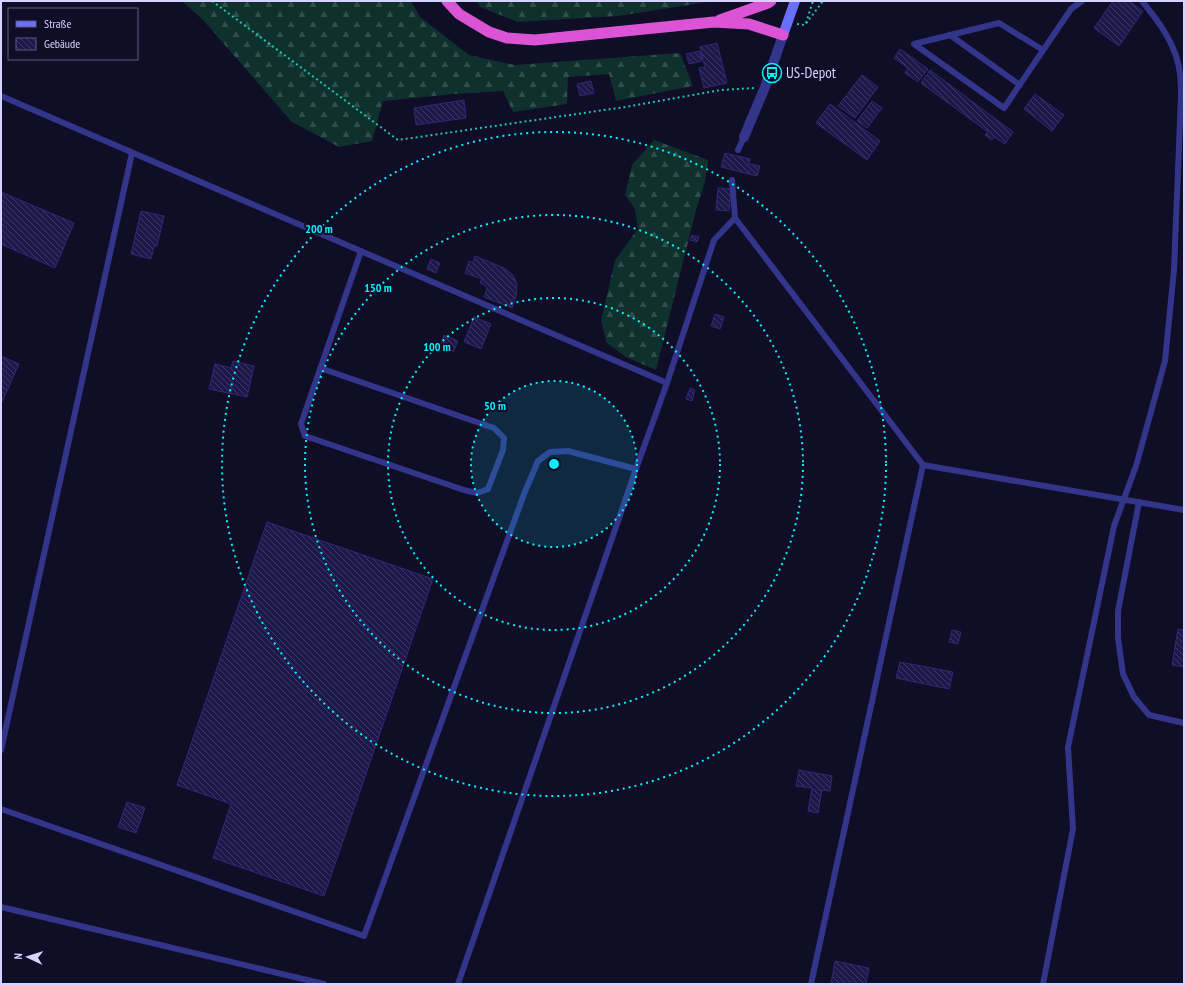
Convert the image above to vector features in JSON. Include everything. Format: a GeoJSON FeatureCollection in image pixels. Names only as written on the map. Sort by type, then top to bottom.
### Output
{"type":"FeatureCollection","features":[{"type":"Feature","properties":{"kind":"highway"},"geometry":{"type":"LineString","coordinates":[[447,1],[459,14],[489,32],[507,38],[535,40],[714,22],[749,24],[783,35]]}},
{"type":"Feature","properties":{"kind":"highway"},"geometry":{"type":"LineString","coordinates":[[714,22],[771,1]]}},
{"type":"Feature","properties":{"kind":"main road"},"geometry":{"type":"LineString","coordinates":[[783,35],[795,1]]}},
{"type":"Feature","properties":{"kind":"street"},"geometry":{"type":"LineString","coordinates":[[744,137],[765,87],[783,35]]}},
{"type":"Feature","properties":{"kind":"lane"},"geometry":{"type":"LineString","coordinates":[[1043,50],[999,23],[914,44],[1004,108],[1071,9],[1082,1]]}},
{"type":"Feature","properties":{"kind":"lane"},"geometry":{"type":"LineString","coordinates":[[1043,984],[1073,828],[1068,747],[1114,526],[1136,466],[1165,361],[1174,270],[1181,96],[1180,74],[1176,56],[1169,37],[1142,1]]}},
{"type":"Feature","properties":{"kind":"lane"},"geometry":{"type":"LineString","coordinates":[[950,35],[1020,85]]}},
{"type":"Feature","properties":{"kind":"lane"},"geometry":{"type":"LineString","coordinates":[[1,96],[667,383]]}},
{"type":"Feature","properties":{"kind":"lane"},"geometry":{"type":"LineString","coordinates":[[738,150],[744,137]]}},
{"type":"Feature","properties":{"kind":"lane"},"geometry":{"type":"LineString","coordinates":[[1,750],[132,153]]}},
{"type":"Feature","properties":{"kind":"lane"},"geometry":{"type":"LineString","coordinates":[[732,180],[735,218],[923,464],[1184,510]]}},
{"type":"Feature","properties":{"kind":"lane"},"geometry":{"type":"LineString","coordinates":[[458,984],[667,383],[714,240],[735,218]]}},
{"type":"Feature","properties":{"kind":"lane"},"geometry":{"type":"LineString","coordinates":[[320,368],[494,428],[504,438],[503,450],[488,489],[477,493],[464,490],[305,436],[301,424],[320,368],[361,251]]}},
{"type":"Feature","properties":{"kind":"lane"},"geometry":{"type":"LineString","coordinates":[[1,809],[364,936],[524,494],[538,462],[550,452],[568,451],[636,469]]}},
{"type":"Feature","properties":{"kind":"lane"},"geometry":{"type":"LineString","coordinates":[[811,984],[923,464]]}},
{"type":"Feature","properties":{"kind":"lane"},"geometry":{"type":"LineString","coordinates":[[1139,502],[1118,611],[1118,638],[1123,674],[1134,697],[1149,715],[1184,723]]}},
{"type":"Feature","properties":{"kind":"lane"},"geometry":{"type":"LineString","coordinates":[[1,907],[324,984]]}},
{"type":"Feature","properties":{"kind":"path"},"geometry":{"type":"LineString","coordinates":[[212,1],[398,140],[625,107],[721,90],[765,87]]}},
{"type":"Feature","properties":{"kind":"path"},"geometry":{"type":"LineString","coordinates":[[805,25],[813,1]]}},
{"type":"Feature","properties":{"kind":"path"},"geometry":{"type":"LineString","coordinates":[[805,25],[823,1]]}},
{"type":"Feature","properties":{"kind":"path"},"geometry":{"type":"LineString","coordinates":[[788,22],[805,25]]}},
{"type":"Feature","properties":{"kind":"green space"},"geometry":{"type":"Polygon","coordinates":[[[182,1],[411,1],[420,17],[469,55],[515,65],[680,53],[693,86],[616,101],[609,74],[568,77],[567,104],[513,112],[503,91],[383,101],[372,141],[339,147],[292,122],[204,21],[182,1]]]}},
{"type":"Feature","properties":{"kind":"green space"},"geometry":{"type":"Polygon","coordinates":[[[477,1],[714,1],[618,16],[518,22],[480,7],[477,1]]]}},
{"type":"Feature","properties":{"kind":"green space"},"geometry":{"type":"Polygon","coordinates":[[[654,140],[708,160],[705,182],[696,210],[656,370],[626,357],[607,343],[601,321],[615,260],[638,229],[635,209],[625,195],[632,165],[654,140]]]}},
{"type":"Feature","properties":{"kind":"building"},"geometry":{"type":"Polygon","coordinates":[[[1113,1],[1129,1],[1143,11],[1119,46],[1094,28],[1113,1]]]}},
{"type":"Feature","properties":{"kind":"building"},"geometry":{"type":"Polygon","coordinates":[[[717,43],[727,83],[704,88],[699,68],[705,67],[700,47],[717,43]]]}},
{"type":"Feature","properties":{"kind":"building"},"geometry":{"type":"Polygon","coordinates":[[[900,49],[928,69],[918,82],[905,73],[908,68],[894,58],[900,49]]]}},
{"type":"Feature","properties":{"kind":"building"},"geometry":{"type":"Polygon","coordinates":[[[700,51],[702,61],[689,64],[686,54],[700,51]]]}},
{"type":"Feature","properties":{"kind":"building"},"geometry":{"type":"Polygon","coordinates":[[[930,70],[1013,132],[1005,144],[994,137],[992,140],[985,135],[988,132],[921,83],[930,70]]]}},
{"type":"Feature","properties":{"kind":"building"},"geometry":{"type":"Polygon","coordinates":[[[862,75],[878,87],[855,118],[838,106],[862,75]]]}},
{"type":"Feature","properties":{"kind":"building"},"geometry":{"type":"Polygon","coordinates":[[[591,81],[594,93],[580,96],[577,84],[591,81]]]}},
{"type":"Feature","properties":{"kind":"building"},"geometry":{"type":"Polygon","coordinates":[[[1035,94],[1064,115],[1052,131],[1024,109],[1035,94]]]}},
{"type":"Feature","properties":{"kind":"building"},"geometry":{"type":"Polygon","coordinates":[[[464,100],[466,118],[416,125],[414,108],[464,100]]]}},
{"type":"Feature","properties":{"kind":"building"},"geometry":{"type":"Polygon","coordinates":[[[872,101],[882,108],[867,128],[857,121],[872,101]]]}},
{"type":"Feature","properties":{"kind":"building"},"geometry":{"type":"Polygon","coordinates":[[[830,104],[880,141],[867,160],[816,123],[830,104]]]}},
{"type":"Feature","properties":{"kind":"building"},"geometry":{"type":"Polygon","coordinates":[[[725,153],[750,159],[749,164],[760,166],[757,176],[721,167],[725,153]]]}},
{"type":"Feature","properties":{"kind":"building"},"geometry":{"type":"Polygon","coordinates":[[[718,188],[731,189],[729,211],[716,210],[718,188]]]}},
{"type":"Feature","properties":{"kind":"building"},"geometry":{"type":"Polygon","coordinates":[[[1,192],[74,223],[55,268],[1,244],[1,192]]]}},
{"type":"Feature","properties":{"kind":"building"},"geometry":{"type":"Polygon","coordinates":[[[141,211],[164,216],[157,246],[154,246],[151,259],[131,254],[141,211]]]}},
{"type":"Feature","properties":{"kind":"building"},"geometry":{"type":"Polygon","coordinates":[[[692,235],[699,237],[697,242],[690,240],[692,235]]]}},
{"type":"Feature","properties":{"kind":"building"},"geometry":{"type":"Polygon","coordinates":[[[475,256],[504,268],[513,275],[517,284],[516,296],[512,308],[484,297],[487,289],[485,285],[480,283],[482,279],[465,273],[469,261],[473,263],[475,256]]]}},
{"type":"Feature","properties":{"kind":"building"},"geometry":{"type":"Polygon","coordinates":[[[431,259],[440,263],[436,273],[427,269],[431,259]]]}},
{"type":"Feature","properties":{"kind":"building"},"geometry":{"type":"Polygon","coordinates":[[[715,314],[724,317],[720,329],[711,326],[715,314]]]}},
{"type":"Feature","properties":{"kind":"building"},"geometry":{"type":"Polygon","coordinates":[[[474,317],[491,324],[481,349],[464,342],[474,317]]]}},
{"type":"Feature","properties":{"kind":"building"},"geometry":{"type":"Polygon","coordinates":[[[444,335],[458,341],[453,352],[440,346],[444,335]]]}},
{"type":"Feature","properties":{"kind":"building"},"geometry":{"type":"Polygon","coordinates":[[[1,356],[19,364],[1,404],[1,356]]]}},
{"type":"Feature","properties":{"kind":"building"},"geometry":{"type":"Polygon","coordinates":[[[233,361],[254,366],[247,397],[209,389],[215,364],[231,368],[233,361]]]}},
{"type":"Feature","properties":{"kind":"building"},"geometry":{"type":"Polygon","coordinates":[[[690,388],[695,390],[692,401],[686,399],[690,388]]]}},
{"type":"Feature","properties":{"kind":"building"},"geometry":{"type":"Polygon","coordinates":[[[267,522],[433,579],[324,896],[213,858],[231,804],[177,785],[267,522]]]}},
{"type":"Feature","properties":{"kind":"building"},"geometry":{"type":"Polygon","coordinates":[[[1178,629],[1184,630],[1184,667],[1172,665],[1178,629]]]}},
{"type":"Feature","properties":{"kind":"building"},"geometry":{"type":"Polygon","coordinates":[[[952,630],[961,632],[958,644],[949,642],[952,630]]]}},
{"type":"Feature","properties":{"kind":"building"},"geometry":{"type":"Polygon","coordinates":[[[900,662],[953,672],[949,689],[896,678],[900,662]]]}},
{"type":"Feature","properties":{"kind":"building"},"geometry":{"type":"Polygon","coordinates":[[[799,770],[832,776],[830,791],[822,790],[818,813],[808,811],[812,788],[796,786],[799,770]]]}},
{"type":"Feature","properties":{"kind":"building"},"geometry":{"type":"Polygon","coordinates":[[[127,802],[145,808],[136,833],[118,827],[127,802]]]}},
{"type":"Feature","properties":{"kind":"building"},"geometry":{"type":"Polygon","coordinates":[[[835,961],[869,968],[866,984],[831,984],[835,961]]]}},
{"type":"Feature","properties":{"kind":"place","name":"US-Depot"},"geometry":{"type":"Point","coordinates":[772,73]}}]}
